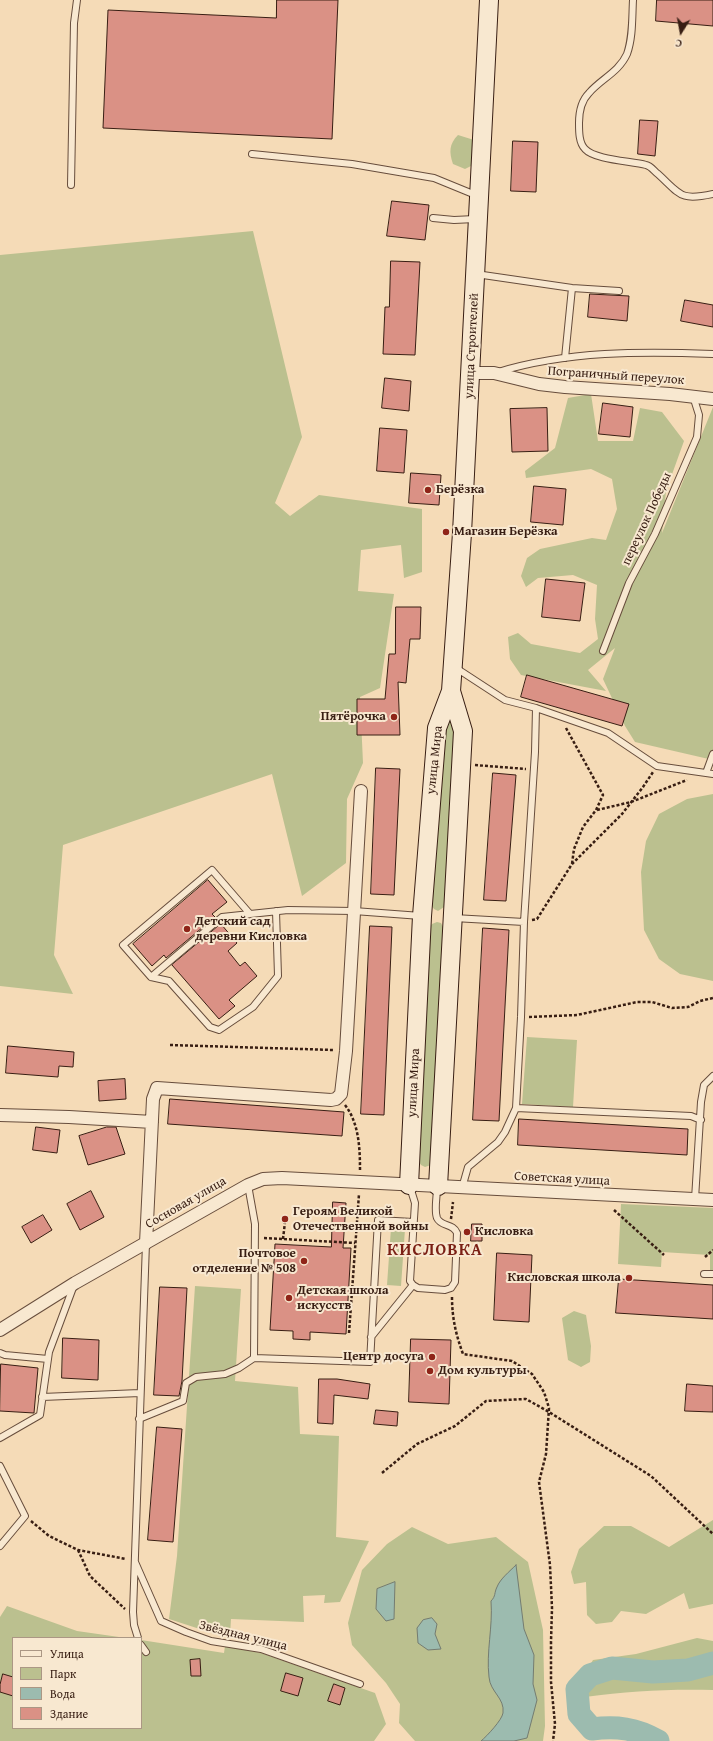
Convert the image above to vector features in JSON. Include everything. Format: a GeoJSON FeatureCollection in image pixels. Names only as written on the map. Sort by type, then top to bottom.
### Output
{"type":"FeatureCollection","features":[{"type":"Feature","properties":{"kind":"street","name":"улица Строителей"},"geometry":{"type":"LineString","coordinates":[[451,691],[465,482],[489,0]]}},
{"type":"Feature","properties":{"kind":"street","name":"Пограничный переулок"},"geometry":{"type":"LineString","coordinates":[[470,372],[494,374],[539,384],[565,387],[693,396],[713,399]]}},
{"type":"Feature","properties":{"kind":"street","name":"улица Мира"},"geometry":{"type":"LineString","coordinates":[[409,1185],[422,916],[437,728],[451,691]]}},
{"type":"Feature","properties":{"kind":"street","name":"улица Мира"},"geometry":{"type":"LineString","coordinates":[[438,1186],[463,731],[451,691]]}},
{"type":"Feature","properties":{"kind":"street"},"geometry":{"type":"LineString","coordinates":[[146,1242],[153,1099],[157,1088],[331,1100],[339,1097],[342,1089],[346,1051],[361,791]]}},
{"type":"Feature","properties":{"kind":"street"},"geometry":{"type":"LineString","coordinates":[[422,916],[452,918]]}},
{"type":"Feature","properties":{"kind":"street"},"geometry":{"type":"LineString","coordinates":[[0,1116],[70,1117],[152,1122]]}},
{"type":"Feature","properties":{"kind":"street","name":"Сосновая улица"},"geometry":{"type":"LineString","coordinates":[[0,1330],[75,1283],[146,1242],[248,1185],[263,1179],[282,1178],[409,1185]]}},
{"type":"Feature","properties":{"kind":"street","name":"Советская улица"},"geometry":{"type":"LineString","coordinates":[[409,1185],[713,1200]]}},
{"type":"Feature","properties":{"kind":"lane"},"geometry":{"type":"LineString","coordinates":[[71,185],[74,23],[77,0]]}},
{"type":"Feature","properties":{"kind":"lane"},"geometry":{"type":"LineString","coordinates":[[633,0],[631,39],[626,55],[614,73],[589,92],[582,101],[579,116],[579,136],[584,149],[593,155],[649,166],[678,194],[686,197],[698,197],[713,194]]}},
{"type":"Feature","properties":{"kind":"lane"},"geometry":{"type":"LineString","coordinates":[[252,154],[352,164],[434,178],[480,197]]}},
{"type":"Feature","properties":{"kind":"lane"},"geometry":{"type":"LineString","coordinates":[[433,218],[454,220],[478,219]]}},
{"type":"Feature","properties":{"kind":"lane"},"geometry":{"type":"LineString","coordinates":[[476,274],[572,288],[619,291]]}},
{"type":"Feature","properties":{"kind":"lane"},"geometry":{"type":"LineString","coordinates":[[565,358],[572,288]]}},
{"type":"Feature","properties":{"kind":"lane"},"geometry":{"type":"LineString","coordinates":[[494,374],[516,367],[565,358],[593,355],[669,352],[713,354]]}},
{"type":"Feature","properties":{"kind":"lane","name":"переулок Победы"},"geometry":{"type":"LineString","coordinates":[[603,651],[629,583],[655,534],[697,437],[699,415],[693,396]]}},
{"type":"Feature","properties":{"kind":"lane"},"geometry":{"type":"LineString","coordinates":[[453,666],[505,700],[536,708],[608,733],[657,766],[713,774]]}},
{"type":"Feature","properties":{"kind":"lane"},"geometry":{"type":"LineString","coordinates":[[462,1188],[468,1166],[498,1142],[505,1132],[516,1108],[524,922],[534,770],[536,708]]}},
{"type":"Feature","properties":{"kind":"lane"},"geometry":{"type":"LineString","coordinates":[[706,773],[713,754]]}},
{"type":"Feature","properties":{"kind":"lane"},"geometry":{"type":"LineString","coordinates":[[250,914],[212,870],[123,945],[151,977],[169,981],[210,1027],[220,1030],[253,1007],[278,976],[276,911]]}},
{"type":"Feature","properties":{"kind":"lane"},"geometry":{"type":"LineString","coordinates":[[151,977],[222,917],[276,911],[354,911],[422,916]]}},
{"type":"Feature","properties":{"kind":"lane"},"geometry":{"type":"LineString","coordinates":[[452,918],[456,917],[524,922]]}},
{"type":"Feature","properties":{"kind":"lane"},"geometry":{"type":"LineString","coordinates":[[694,1199],[701,1102],[704,1085],[713,1076]]}},
{"type":"Feature","properties":{"kind":"lane"},"geometry":{"type":"LineString","coordinates":[[516,1108],[691,1116],[700,1120]]}},
{"type":"Feature","properties":{"kind":"lane"},"geometry":{"type":"LineString","coordinates":[[248,1185],[255,1224],[254,1358]]}},
{"type":"Feature","properties":{"kind":"lane"},"geometry":{"type":"LineString","coordinates":[[409,1185],[414,1199],[410,1278],[413,1285],[418,1288],[445,1290],[451,1288],[456,1279],[458,1236],[456,1230],[450,1225],[440,1222],[436,1216],[438,1186]]}},
{"type":"Feature","properties":{"kind":"lane"},"geometry":{"type":"LineString","coordinates":[[139,1419],[183,1401],[186,1384],[196,1376],[225,1374],[239,1368],[254,1358],[370,1362],[378,1220],[413,1222]]}},
{"type":"Feature","properties":{"kind":"lane"},"geometry":{"type":"LineString","coordinates":[[138,1637],[134,1626],[133,1612],[146,1242]]}},
{"type":"Feature","properties":{"kind":"lane"},"geometry":{"type":"LineString","coordinates":[[704,1274],[713,1274]]}},
{"type":"Feature","properties":{"kind":"lane"},"geometry":{"type":"LineString","coordinates":[[0,1438],[40,1415],[49,1352],[75,1283]]}},
{"type":"Feature","properties":{"kind":"lane"},"geometry":{"type":"LineString","coordinates":[[371,1337],[413,1285]]}},
{"type":"Feature","properties":{"kind":"lane"},"geometry":{"type":"LineString","coordinates":[[0,1353],[5,1356],[48,1359]]}},
{"type":"Feature","properties":{"kind":"lane"},"geometry":{"type":"LineString","coordinates":[[42,1398],[140,1393]]}},
{"type":"Feature","properties":{"kind":"lane"},"geometry":{"type":"LineString","coordinates":[[0,1466],[25,1516],[0,1546]]}},
{"type":"Feature","properties":{"kind":"lane","name":"Звёздная улица"},"geometry":{"type":"LineString","coordinates":[[135,1560],[162,1621],[211,1641],[261,1649],[360,1684]]}},
{"type":"Feature","properties":{"kind":"lane"},"geometry":{"type":"LineString","coordinates":[[142,1646],[146,1652]]}},
{"type":"Feature","properties":{"kind":"path"},"geometry":{"type":"LineString","coordinates":[[559,716],[603,795],[596,810],[583,826],[574,849],[572,864]]}},
{"type":"Feature","properties":{"kind":"path"},"geometry":{"type":"LineString","coordinates":[[472,765],[534,770]]}},
{"type":"Feature","properties":{"kind":"path"},"geometry":{"type":"LineString","coordinates":[[524,922],[537,919],[572,864],[622,814],[630,802],[644,787],[657,766]]}},
{"type":"Feature","properties":{"kind":"path"},"geometry":{"type":"LineString","coordinates":[[596,810],[630,802],[706,773]]}},
{"type":"Feature","properties":{"kind":"path"},"geometry":{"type":"LineString","coordinates":[[521,1017],[577,1015],[637,1002],[652,1002],[672,1008],[688,1007],[700,1001],[713,998]]}},
{"type":"Feature","properties":{"kind":"path"},"geometry":{"type":"LineString","coordinates":[[170,1046],[346,1051]]}},
{"type":"Feature","properties":{"kind":"path"},"geometry":{"type":"LineString","coordinates":[[339,1097],[352,1113],[357,1131],[360,1155],[349,1333]]}},
{"type":"Feature","properties":{"kind":"path"},"geometry":{"type":"LineString","coordinates":[[450,1225],[452,1202]]}},
{"type":"Feature","properties":{"kind":"path"},"geometry":{"type":"LineString","coordinates":[[614,1210],[664,1255]]}},
{"type":"Feature","properties":{"kind":"path"},"geometry":{"type":"LineString","coordinates":[[283,1240],[285,1222]]}},
{"type":"Feature","properties":{"kind":"path"},"geometry":{"type":"LineString","coordinates":[[255,1238],[355,1244]]}},
{"type":"Feature","properties":{"kind":"path"},"geometry":{"type":"LineString","coordinates":[[705,1257],[713,1250]]}},
{"type":"Feature","properties":{"kind":"path"},"geometry":{"type":"LineString","coordinates":[[451,1288],[452,1314],[456,1335],[462,1354],[512,1361],[532,1374],[544,1392],[549,1412],[546,1454],[539,1482],[550,1566],[552,1608],[551,1682],[555,1724],[553,1741]]}},
{"type":"Feature","properties":{"kind":"path"},"geometry":{"type":"LineString","coordinates":[[382,1473],[417,1444],[455,1426],[486,1401],[526,1399],[651,1476],[713,1534]]}},
{"type":"Feature","properties":{"kind":"path"},"geometry":{"type":"LineString","coordinates":[[25,1516],[49,1536],[78,1550],[135,1560]]}},
{"type":"Feature","properties":{"kind":"path"},"geometry":{"type":"LineString","coordinates":[[78,1550],[90,1576],[124,1609],[133,1612]]}},
{"type":"Feature","properties":{"kind":"green space"},"geometry":{"type":"Polygon","coordinates":[[[458,135],[474,140],[473,165],[465,169],[453,164],[451,156],[451,145],[458,135]]]}},
{"type":"Feature","properties":{"kind":"green space"},"geometry":{"type":"Polygon","coordinates":[[[253,231],[302,437],[275,503],[290,516],[319,495],[422,509],[422,572],[404,578],[401,545],[361,550],[358,591],[394,594],[380,688],[360,697],[363,763],[347,799],[346,863],[302,896],[272,774],[63,845],[54,955],[73,994],[0,986],[0,255],[253,231]]]}},
{"type":"Feature","properties":{"kind":"green space"},"geometry":{"type":"Polygon","coordinates":[[[591,394],[598,441],[633,441],[640,408],[662,412],[684,441],[666,491],[662,533],[713,407],[713,760],[635,742],[625,726],[603,679],[615,648],[588,670],[606,691],[521,675],[510,659],[508,637],[518,633],[531,644],[580,653],[598,639],[595,619],[597,585],[573,575],[538,578],[526,587],[521,576],[527,558],[540,549],[592,538],[606,540],[617,509],[612,479],[591,469],[526,478],[525,471],[555,448],[568,398],[591,394]]]}},
{"type":"Feature","properties":{"kind":"green space"},"geometry":{"type":"Polygon","coordinates":[[[449,720],[455,721],[444,907],[438,911],[432,906],[444,726],[449,720]]]}},
{"type":"Feature","properties":{"kind":"green space"},"geometry":{"type":"Polygon","coordinates":[[[713,794],[713,981],[680,974],[659,959],[644,930],[641,872],[646,841],[659,814],[687,799],[713,794]]]}},
{"type":"Feature","properties":{"kind":"green space"},"geometry":{"type":"Polygon","coordinates":[[[437,922],[441,923],[443,927],[431,1165],[425,1167],[419,1162],[430,927],[432,924],[437,922]]]}},
{"type":"Feature","properties":{"kind":"green space"},"geometry":{"type":"Polygon","coordinates":[[[527,1037],[577,1040],[573,1107],[522,1104],[527,1037]]]}},
{"type":"Feature","properties":{"kind":"green space"},"geometry":{"type":"Polygon","coordinates":[[[621,1204],[713,1208],[713,1270],[710,1270],[710,1255],[662,1252],[661,1267],[618,1264],[621,1204]]]}},
{"type":"Feature","properties":{"kind":"green space"},"geometry":{"type":"Polygon","coordinates":[[[391,1228],[405,1229],[401,1286],[387,1285],[391,1228]]]}},
{"type":"Feature","properties":{"kind":"green space"},"geometry":{"type":"Polygon","coordinates":[[[195,1286],[241,1289],[235,1381],[298,1387],[300,1434],[339,1436],[336,1537],[369,1541],[340,1602],[324,1603],[325,1595],[303,1596],[304,1622],[231,1619],[230,1635],[215,1634],[169,1619],[177,1556],[195,1286]]]}},
{"type":"Feature","properties":{"kind":"green space"},"geometry":{"type":"Polygon","coordinates":[[[574,1311],[586,1315],[591,1346],[590,1362],[581,1367],[568,1360],[562,1318],[574,1311]]]}},
{"type":"Feature","properties":{"kind":"green space"},"geometry":{"type":"Polygon","coordinates":[[[713,1520],[713,1604],[689,1609],[684,1593],[646,1614],[621,1611],[612,1622],[596,1624],[587,1615],[586,1582],[574,1584],[571,1572],[579,1549],[604,1526],[631,1526],[669,1547],[713,1520]]]}},
{"type":"Feature","properties":{"kind":"green space"},"geometry":{"type":"Polygon","coordinates":[[[412,1527],[448,1544],[496,1537],[528,1562],[543,1630],[545,1726],[543,1741],[415,1741],[399,1723],[400,1704],[386,1683],[352,1645],[348,1623],[362,1570],[387,1544],[412,1527]]]}},
{"type":"Feature","properties":{"kind":"green space"},"geometry":{"type":"Polygon","coordinates":[[[7,1606],[77,1631],[119,1637],[12,1637],[12,1729],[142,1729],[142,1640],[224,1653],[225,1646],[261,1653],[375,1693],[386,1724],[374,1741],[0,1741],[0,1617],[7,1606]]]}},
{"type":"Feature","properties":{"kind":"green space"},"geometry":{"type":"Polygon","coordinates":[[[697,1638],[713,1641],[713,1690],[649,1691],[585,1697],[575,1689],[593,1660],[636,1654],[697,1638]]]}},
{"type":"Feature","properties":{"kind":"water"},"geometry":{"type":"Polygon","coordinates":[[[516,1565],[524,1629],[534,1655],[533,1684],[537,1700],[527,1738],[514,1741],[481,1741],[497,1724],[503,1713],[502,1703],[490,1682],[488,1668],[491,1601],[494,1598],[500,1581],[516,1565]]]}},
{"type":"Feature","properties":{"kind":"water"},"geometry":{"type":"Polygon","coordinates":[[[395,1582],[394,1619],[386,1621],[376,1609],[377,1589],[395,1582]]]}},
{"type":"Feature","properties":{"kind":"water"},"geometry":{"type":"Polygon","coordinates":[[[432,1618],[437,1624],[435,1634],[441,1649],[428,1650],[418,1643],[417,1628],[423,1620],[432,1618]]]}},
{"type":"Feature","properties":{"kind":"building"},"geometry":{"type":"Polygon","coordinates":[[[277,0],[338,0],[332,139],[103,128],[108,10],[276,18],[277,0]]]}},
{"type":"Feature","properties":{"kind":"building"},"geometry":{"type":"Polygon","coordinates":[[[657,0],[713,0],[713,26],[656,21],[657,0]]]}},
{"type":"Feature","properties":{"kind":"building"},"geometry":{"type":"Polygon","coordinates":[[[640,120],[658,121],[655,156],[638,154],[640,120]]]}},
{"type":"Feature","properties":{"kind":"building"},"geometry":{"type":"Polygon","coordinates":[[[513,141],[538,142],[536,192],[511,191],[513,141]]]}},
{"type":"Feature","properties":{"kind":"building"},"geometry":{"type":"Polygon","coordinates":[[[392,201],[429,205],[425,240],[387,236],[392,201]]]}},
{"type":"Feature","properties":{"kind":"building"},"geometry":{"type":"Polygon","coordinates":[[[391,261],[420,262],[415,355],[383,354],[385,307],[389,307],[391,261]]]}},
{"type":"Feature","properties":{"kind":"building"},"geometry":{"type":"Polygon","coordinates":[[[590,294],[629,296],[627,321],[588,317],[590,294]]]}},
{"type":"Feature","properties":{"kind":"building"},"geometry":{"type":"Polygon","coordinates":[[[685,300],[713,305],[713,327],[681,321],[685,300]]]}},
{"type":"Feature","properties":{"kind":"building"},"geometry":{"type":"Polygon","coordinates":[[[385,378],[411,381],[409,411],[382,408],[385,378]]]}},
{"type":"Feature","properties":{"kind":"building"},"geometry":{"type":"Polygon","coordinates":[[[603,403],[633,407],[630,437],[599,434],[603,403]]]}},
{"type":"Feature","properties":{"kind":"building"},"geometry":{"type":"Polygon","coordinates":[[[547,408],[548,451],[512,452],[510,409],[547,408]]]}},
{"type":"Feature","properties":{"kind":"building"},"geometry":{"type":"Polygon","coordinates":[[[380,428],[407,430],[404,473],[377,471],[380,428]]]}},
{"type":"Feature","properties":{"kind":"building"},"geometry":{"type":"Polygon","coordinates":[[[411,473],[441,475],[439,505],[409,503],[411,473]]]}},
{"type":"Feature","properties":{"kind":"building"},"geometry":{"type":"Polygon","coordinates":[[[534,486],[566,489],[563,525],[531,522],[534,486]]]}},
{"type":"Feature","properties":{"kind":"building"},"geometry":{"type":"Polygon","coordinates":[[[546,579],[585,583],[580,621],[542,617],[546,579]]]}},
{"type":"Feature","properties":{"kind":"building"},"geometry":{"type":"Polygon","coordinates":[[[396,607],[421,607],[420,639],[410,639],[406,683],[398,682],[400,735],[357,735],[357,699],[385,699],[389,654],[395,654],[396,607]]]}},
{"type":"Feature","properties":{"kind":"building"},"geometry":{"type":"Polygon","coordinates":[[[527,675],[629,704],[622,726],[521,697],[527,675]]]}},
{"type":"Feature","properties":{"kind":"building"},"geometry":{"type":"Polygon","coordinates":[[[376,768],[400,769],[394,895],[371,894],[376,768]]]}},
{"type":"Feature","properties":{"kind":"building"},"geometry":{"type":"Polygon","coordinates":[[[493,773],[516,775],[506,901],[484,900],[493,773]]]}},
{"type":"Feature","properties":{"kind":"building"},"geometry":{"type":"Polygon","coordinates":[[[208,880],[227,902],[212,914],[215,917],[166,958],[164,955],[152,966],[133,944],[208,880]]]}},
{"type":"Feature","properties":{"kind":"building"},"geometry":{"type":"Polygon","coordinates":[[[221,924],[237,943],[228,951],[240,966],[245,962],[257,976],[229,1000],[235,1006],[219,1019],[172,965],[221,924]]]}},
{"type":"Feature","properties":{"kind":"building"},"geometry":{"type":"Polygon","coordinates":[[[370,926],[392,927],[384,1115],[361,1114],[370,926]]]}},
{"type":"Feature","properties":{"kind":"building"},"geometry":{"type":"Polygon","coordinates":[[[483,928],[509,930],[499,1121],[473,1120],[483,928]]]}},
{"type":"Feature","properties":{"kind":"building"},"geometry":{"type":"Polygon","coordinates":[[[8,1046],[74,1052],[73,1067],[59,1066],[58,1077],[6,1073],[8,1046]]]}},
{"type":"Feature","properties":{"kind":"building"},"geometry":{"type":"Polygon","coordinates":[[[125,1079],[126,1099],[99,1101],[98,1081],[125,1079]]]}},
{"type":"Feature","properties":{"kind":"building"},"geometry":{"type":"Polygon","coordinates":[[[170,1099],[344,1112],[342,1136],[168,1124],[170,1099]]]}},
{"type":"Feature","properties":{"kind":"building"},"geometry":{"type":"Polygon","coordinates":[[[519,1119],[688,1129],[687,1155],[518,1145],[519,1119]]]}},
{"type":"Feature","properties":{"kind":"building"},"geometry":{"type":"Polygon","coordinates":[[[36,1127],[60,1130],[57,1153],[33,1150],[36,1127]]]}},
{"type":"Feature","properties":{"kind":"building"},"geometry":{"type":"Polygon","coordinates":[[[107,1127],[116,1127],[125,1154],[88,1165],[79,1136],[107,1127]]]}},
{"type":"Feature","properties":{"kind":"building"},"geometry":{"type":"Polygon","coordinates":[[[91,1191],[104,1217],[80,1230],[67,1204],[91,1191]]]}},
{"type":"Feature","properties":{"kind":"building"},"geometry":{"type":"Polygon","coordinates":[[[333,1202],[346,1203],[343,1248],[351,1248],[346,1334],[310,1332],[310,1340],[293,1339],[293,1331],[270,1330],[275,1244],[331,1247],[333,1202]]]}},
{"type":"Feature","properties":{"kind":"building"},"geometry":{"type":"Polygon","coordinates":[[[43,1215],[52,1230],[31,1243],[22,1227],[43,1215]]]}},
{"type":"Feature","properties":{"kind":"building"},"geometry":{"type":"Polygon","coordinates":[[[472,1224],[482,1224],[482,1241],[471,1241],[472,1224]]]}},
{"type":"Feature","properties":{"kind":"building"},"geometry":{"type":"Polygon","coordinates":[[[497,1253],[532,1255],[529,1322],[494,1320],[497,1253]]]}},
{"type":"Feature","properties":{"kind":"building"},"geometry":{"type":"Polygon","coordinates":[[[619,1279],[713,1285],[713,1319],[616,1313],[619,1279]]]}},
{"type":"Feature","properties":{"kind":"building"},"geometry":{"type":"Polygon","coordinates":[[[160,1287],[187,1288],[182,1381],[179,1396],[154,1395],[160,1287]]]}},
{"type":"Feature","properties":{"kind":"building"},"geometry":{"type":"Polygon","coordinates":[[[63,1338],[99,1340],[98,1380],[62,1378],[63,1338]]]}},
{"type":"Feature","properties":{"kind":"building","name":"Дом культуры"},"geometry":{"type":"Polygon","coordinates":[[[411,1339],[451,1340],[449,1404],[409,1402],[411,1339]]]}},
{"type":"Feature","properties":{"kind":"building"},"geometry":{"type":"Polygon","coordinates":[[[1,1364],[38,1368],[34,1413],[0,1411],[1,1364]]]}},
{"type":"Feature","properties":{"kind":"building"},"geometry":{"type":"Polygon","coordinates":[[[319,1379],[337,1379],[370,1384],[368,1399],[334,1395],[333,1424],[318,1423],[319,1379]]]}},
{"type":"Feature","properties":{"kind":"building"},"geometry":{"type":"Polygon","coordinates":[[[687,1384],[713,1386],[713,1412],[685,1411],[687,1384]]]}},
{"type":"Feature","properties":{"kind":"building"},"geometry":{"type":"Polygon","coordinates":[[[376,1410],[398,1412],[397,1426],[374,1424],[376,1410]]]}},
{"type":"Feature","properties":{"kind":"building"},"geometry":{"type":"Polygon","coordinates":[[[157,1427],[182,1429],[173,1542],[148,1540],[157,1427]]]}},
{"type":"Feature","properties":{"kind":"building"},"geometry":{"type":"Polygon","coordinates":[[[200,1659],[201,1676],[191,1676],[190,1660],[200,1659]]]}},
{"type":"Feature","properties":{"kind":"building"},"geometry":{"type":"Polygon","coordinates":[[[286,1673],[303,1678],[298,1696],[281,1691],[286,1673]]]}},
{"type":"Feature","properties":{"kind":"building"},"geometry":{"type":"Polygon","coordinates":[[[3,1674],[12,1677],[12,1696],[0,1692],[3,1674]]]}},
{"type":"Feature","properties":{"kind":"building"},"geometry":{"type":"Polygon","coordinates":[[[334,1684],[345,1688],[340,1705],[328,1701],[334,1684]]]}},
{"type":"Feature","properties":{"kind":"waterway"},"geometry":{"type":"LineString","coordinates":[[658,1741],[642,1733],[626,1729],[592,1729],[579,1714],[577,1689],[590,1675],[612,1668],[653,1672],[688,1670],[713,1663]]}},
{"type":"Feature","properties":{"kind":"place","name":"Берёзка"},"geometry":{"type":"Point","coordinates":[428,490]}},
{"type":"Feature","properties":{"kind":"place","name":"Магазин Берёзка"},"geometry":{"type":"Point","coordinates":[446,532]}},
{"type":"Feature","properties":{"kind":"place","name":"Пятёрочка"},"geometry":{"type":"Point","coordinates":[394,717]}},
{"type":"Feature","properties":{"kind":"place","name":"Детский сад деревни Кисловка"},"geometry":{"type":"Point","coordinates":[187,929]}},
{"type":"Feature","properties":{"kind":"place","name":"Героям Великой Отечественной войны"},"geometry":{"type":"Point","coordinates":[285,1219]}},
{"type":"Feature","properties":{"kind":"place","name":"Кисловка"},"geometry":{"type":"Point","coordinates":[467,1232]}},
{"type":"Feature","properties":{"kind":"place","name":"Почтовое отделение № 508"},"geometry":{"type":"Point","coordinates":[304,1261]}},
{"type":"Feature","properties":{"kind":"place","name":"Кисловская школа"},"geometry":{"type":"Point","coordinates":[629,1278]}},
{"type":"Feature","properties":{"kind":"place","name":"Детская школа искусств"},"geometry":{"type":"Point","coordinates":[289,1298]}},
{"type":"Feature","properties":{"kind":"place","name":"Центр досуга"},"geometry":{"type":"Point","coordinates":[432,1357]}},
{"type":"Feature","properties":{"kind":"place","name":"Дом культуры"},"geometry":{"type":"Point","coordinates":[430,1371]}},
{"type":"Feature","properties":{"kind":"district","name":"КИСЛОВКА"},"geometry":{"type":"Point","coordinates":[435,1251]}}]}
